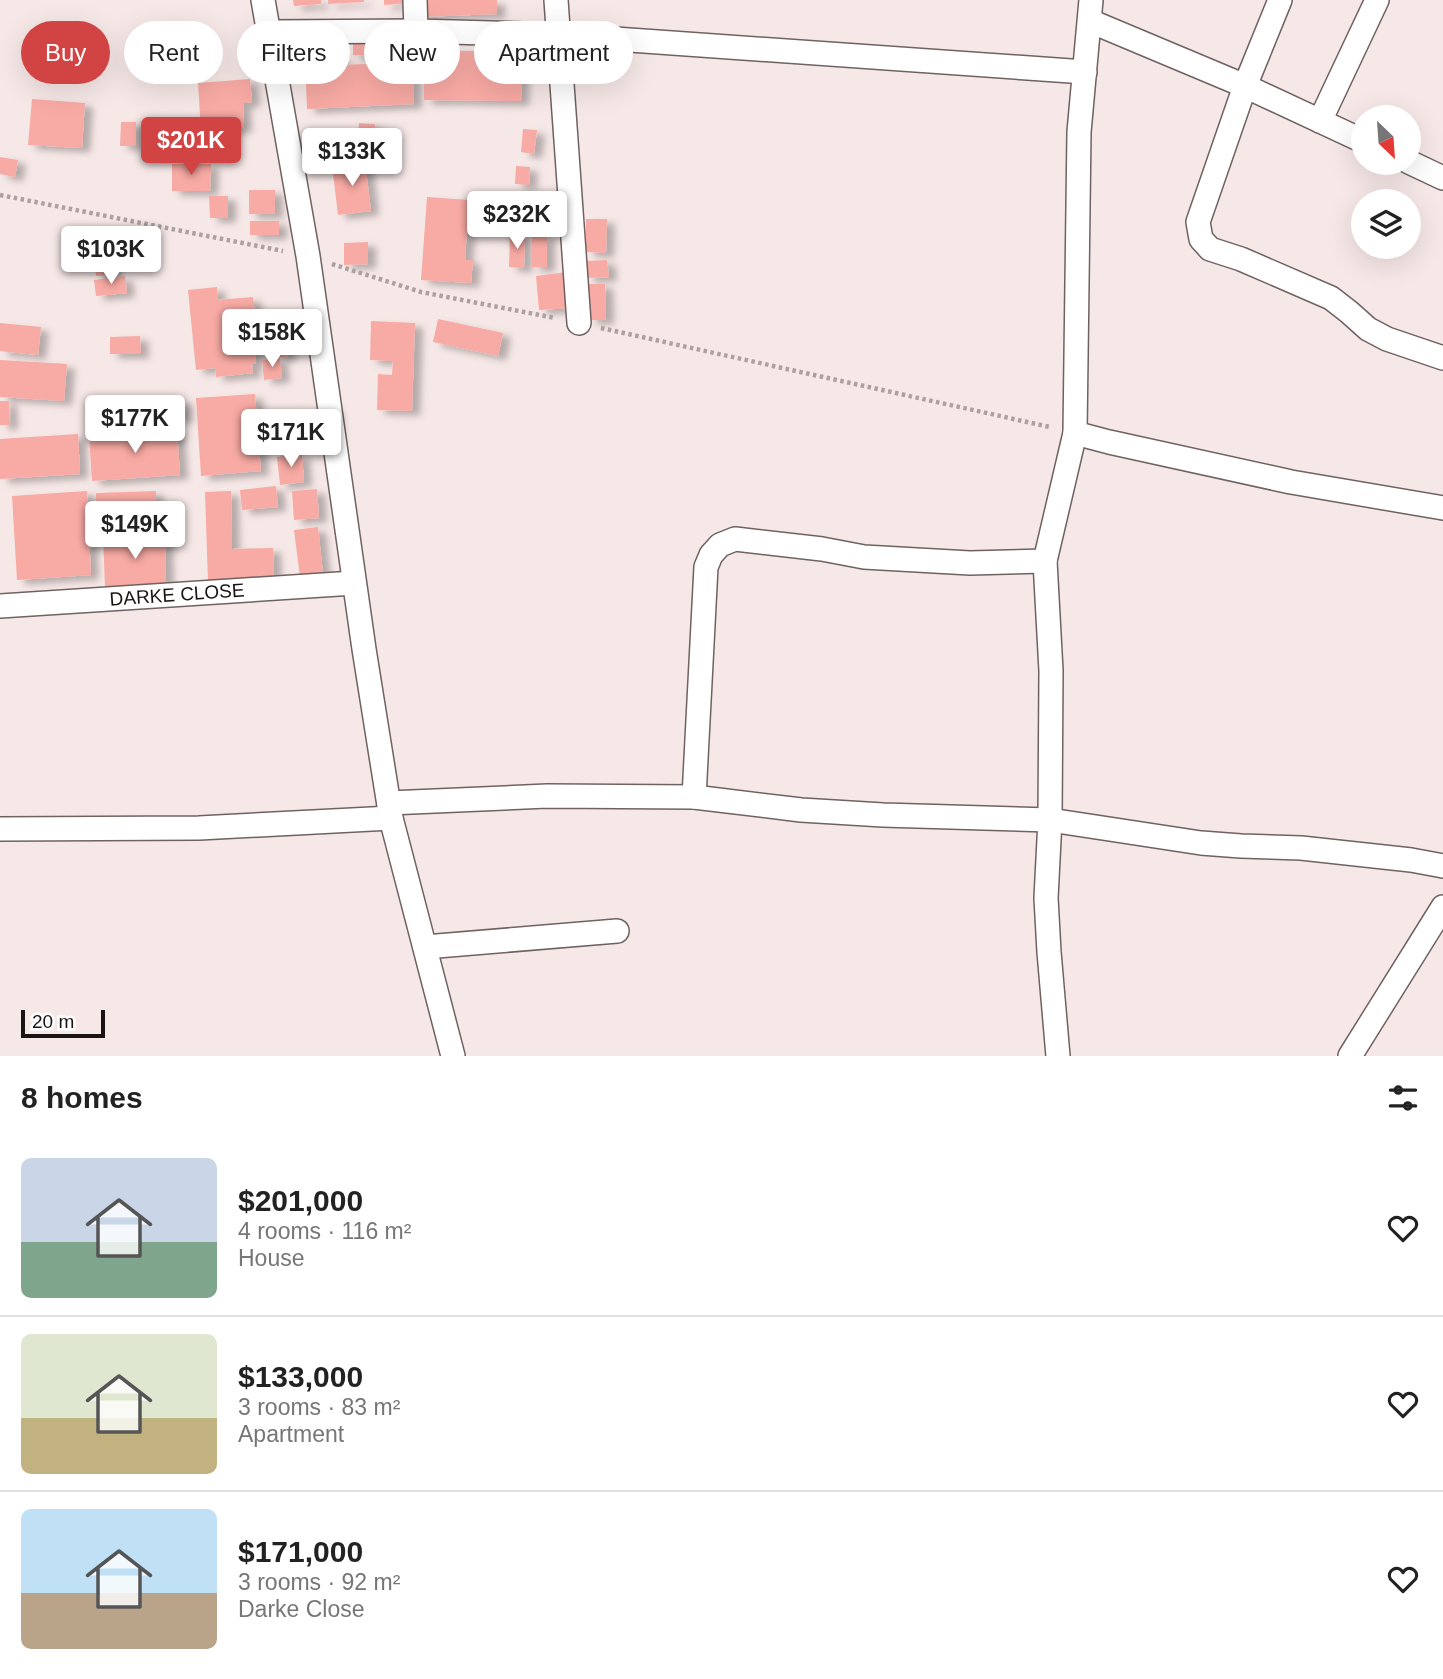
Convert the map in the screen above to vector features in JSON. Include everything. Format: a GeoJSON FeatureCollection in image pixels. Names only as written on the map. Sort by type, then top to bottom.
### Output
{"type":"FeatureCollection","features":[{"type":"Feature","properties":{"kind":"street"},"geometry":{"type":"LineString","coordinates":[[263,0],[268,21]]}},
{"type":"Feature","properties":{"kind":"street"},"geometry":{"type":"LineString","coordinates":[[415,0],[416,21]]}},
{"type":"Feature","properties":{"kind":"street"},"geometry":{"type":"LineString","coordinates":[[556,0],[558,21]]}},
{"type":"Feature","properties":{"kind":"street"},"geometry":{"type":"LineString","coordinates":[[1280,0],[1245,86],[1198,222],[1201,239],[1210,248],[1331,299],[1368,329],[1387,339],[1443,358]]}},
{"type":"Feature","properties":{"kind":"street"},"geometry":{"type":"LineString","coordinates":[[1320,121],[1377,0]]}},
{"type":"Feature","properties":{"kind":"street"},"geometry":{"type":"LineString","coordinates":[[1058,1056],[1046,898],[1050,820],[1051,671],[1045,561],[1075,433],[1079,132],[1091,10],[1351,135]]}},
{"type":"Feature","properties":{"kind":"street"},"geometry":{"type":"LineString","coordinates":[[633,40],[1085,72]]}},
{"type":"Feature","properties":{"kind":"street"},"geometry":{"type":"LineString","coordinates":[[279,84],[308,256],[354,583],[390,811],[453,1056]]}},
{"type":"Feature","properties":{"kind":"street"},"geometry":{"type":"LineString","coordinates":[[562,84],[579,323]]}},
{"type":"Feature","properties":{"kind":"street"},"geometry":{"type":"LineString","coordinates":[[1421,168],[1443,178]]}},
{"type":"Feature","properties":{"kind":"street"},"geometry":{"type":"LineString","coordinates":[[1075,433],[1291,482],[1443,508]]}},
{"type":"Feature","properties":{"kind":"street"},"geometry":{"type":"LineString","coordinates":[[694,797],[706,567],[711,555],[720,545],[736,539],[864,557],[970,562],[1045,561]]}},
{"type":"Feature","properties":{"kind":"street","name":"DARKE CLOSE"},"geometry":{"type":"LineString","coordinates":[[0,606],[354,583]]}},
{"type":"Feature","properties":{"kind":"street"},"geometry":{"type":"LineString","coordinates":[[0,829],[199,828],[547,796],[694,797],[801,810],[1050,820],[1202,843],[1301,848],[1443,866]]}},
{"type":"Feature","properties":{"kind":"street"},"geometry":{"type":"LineString","coordinates":[[1350,1056],[1443,907]]}},
{"type":"Feature","properties":{"kind":"street"},"geometry":{"type":"LineString","coordinates":[[425,947],[617,931]]}},
{"type":"Feature","properties":{"kind":"path"},"geometry":{"type":"LineString","coordinates":[[0,195],[308,256],[421,292],[579,323],[1075,433]]}},
{"type":"Feature","properties":{"kind":"building"},"geometry":{"type":"Polygon","coordinates":[[[293,0],[321,0],[321,4],[294,6],[293,0]]]}},
{"type":"Feature","properties":{"kind":"building"},"geometry":{"type":"Polygon","coordinates":[[[328,0],[364,0],[364,2],[328,4],[328,0]]]}},
{"type":"Feature","properties":{"kind":"building"},"geometry":{"type":"Polygon","coordinates":[[[384,0],[410,0],[410,3],[384,5],[384,0]]]}},
{"type":"Feature","properties":{"kind":"building"},"geometry":{"type":"Polygon","coordinates":[[[419,0],[497,0],[497,14],[420,17],[419,0]]]}},
{"type":"Feature","properties":{"kind":"building"},"geometry":{"type":"Polygon","coordinates":[[[353,39],[364,39],[364,55],[353,55],[353,39]]]}},
{"type":"Feature","properties":{"kind":"building"},"geometry":{"type":"Polygon","coordinates":[[[460,51],[474,51],[474,84],[521,84],[521,101],[424,100],[424,84],[460,84],[460,51]]]}},
{"type":"Feature","properties":{"kind":"building"},"geometry":{"type":"Polygon","coordinates":[[[364,64],[364,84],[414,84],[414,104],[307,109],[306,84],[350,84],[350,65],[364,64]]]}},
{"type":"Feature","properties":{"kind":"building"},"geometry":{"type":"Polygon","coordinates":[[[237,80],[237,84],[250,84],[252,102],[243,103],[244,128],[201,131],[198,84],[223,84],[223,81],[237,80]]]}},
{"type":"Feature","properties":{"kind":"building"},"geometry":{"type":"Polygon","coordinates":[[[32,99],[85,103],[82,148],[28,145],[32,99]]]}},
{"type":"Feature","properties":{"kind":"building"},"geometry":{"type":"Polygon","coordinates":[[[121,122],[136,122],[135,146],[120,146],[121,122]]]}},
{"type":"Feature","properties":{"kind":"building"},"geometry":{"type":"Polygon","coordinates":[[[359,123],[375,124],[374,155],[357,154],[359,123]]]}},
{"type":"Feature","properties":{"kind":"building"},"geometry":{"type":"Polygon","coordinates":[[[523,129],[537,130],[534,154],[521,152],[523,129]]]}},
{"type":"Feature","properties":{"kind":"building"},"geometry":{"type":"Polygon","coordinates":[[[348,135],[350,155],[330,157],[328,136],[348,135]]]}},
{"type":"Feature","properties":{"kind":"building"},"geometry":{"type":"Polygon","coordinates":[[[0,157],[18,160],[15,177],[0,174],[0,157]]]}},
{"type":"Feature","properties":{"kind":"building"},"geometry":{"type":"Polygon","coordinates":[[[365,161],[371,211],[338,215],[332,165],[365,161]]]}},
{"type":"Feature","properties":{"kind":"building"},"geometry":{"type":"Polygon","coordinates":[[[172,164],[211,164],[210,191],[172,191],[172,164]]]}},
{"type":"Feature","properties":{"kind":"building"},"geometry":{"type":"Polygon","coordinates":[[[516,166],[530,167],[529,185],[515,184],[516,166]]]}},
{"type":"Feature","properties":{"kind":"building"},"geometry":{"type":"Polygon","coordinates":[[[249,190],[275,190],[275,214],[249,214],[249,190]]]}},
{"type":"Feature","properties":{"kind":"building"},"geometry":{"type":"Polygon","coordinates":[[[209,196],[228,196],[228,218],[210,218],[209,196]]]}},
{"type":"Feature","properties":{"kind":"building"},"geometry":{"type":"Polygon","coordinates":[[[427,197],[469,200],[465,260],[473,260],[471,283],[421,280],[427,197]]]}},
{"type":"Feature","properties":{"kind":"building"},"geometry":{"type":"Polygon","coordinates":[[[510,199],[527,199],[527,220],[510,220],[510,199]]]}},
{"type":"Feature","properties":{"kind":"building"},"geometry":{"type":"Polygon","coordinates":[[[586,219],[607,219],[606,253],[586,252],[586,219]]]}},
{"type":"Feature","properties":{"kind":"building"},"geometry":{"type":"Polygon","coordinates":[[[250,221],[279,221],[279,235],[250,235],[250,221]]]}},
{"type":"Feature","properties":{"kind":"building"},"geometry":{"type":"Polygon","coordinates":[[[510,234],[525,235],[524,268],[509,267],[510,234]]]}},
{"type":"Feature","properties":{"kind":"building"},"geometry":{"type":"Polygon","coordinates":[[[532,235],[547,235],[547,267],[532,267],[532,235]]]}},
{"type":"Feature","properties":{"kind":"building"},"geometry":{"type":"Polygon","coordinates":[[[368,242],[368,264],[344,265],[344,243],[368,242]]]}},
{"type":"Feature","properties":{"kind":"building"},"geometry":{"type":"Polygon","coordinates":[[[113,260],[113,275],[96,276],[95,261],[113,260]]]}},
{"type":"Feature","properties":{"kind":"building"},"geometry":{"type":"Polygon","coordinates":[[[607,260],[609,277],[586,278],[586,261],[607,260]]]}},
{"type":"Feature","properties":{"kind":"building"},"geometry":{"type":"Polygon","coordinates":[[[567,272],[570,308],[539,310],[536,276],[567,272]]]}},
{"type":"Feature","properties":{"kind":"building"},"geometry":{"type":"Polygon","coordinates":[[[125,276],[127,293],[96,296],[94,280],[125,276]]]}},
{"type":"Feature","properties":{"kind":"building"},"geometry":{"type":"Polygon","coordinates":[[[589,284],[605,284],[606,320],[589,320],[589,284]]]}},
{"type":"Feature","properties":{"kind":"building"},"geometry":{"type":"Polygon","coordinates":[[[217,287],[218,300],[253,297],[257,332],[249,333],[250,344],[254,343],[256,364],[252,364],[253,373],[216,377],[215,368],[196,370],[188,290],[217,287]]]}},
{"type":"Feature","properties":{"kind":"building"},"geometry":{"type":"Polygon","coordinates":[[[438,319],[503,333],[498,356],[433,342],[438,319]]]}},
{"type":"Feature","properties":{"kind":"building"},"geometry":{"type":"Polygon","coordinates":[[[371,321],[415,323],[412,411],[377,410],[378,374],[392,375],[393,361],[370,360],[371,321]]]}},
{"type":"Feature","properties":{"kind":"building"},"geometry":{"type":"Polygon","coordinates":[[[0,323],[41,327],[38,355],[0,351],[0,323]]]}},
{"type":"Feature","properties":{"kind":"building"},"geometry":{"type":"Polygon","coordinates":[[[140,336],[141,354],[110,354],[110,337],[140,336]]]}},
{"type":"Feature","properties":{"kind":"building"},"geometry":{"type":"Polygon","coordinates":[[[275,341],[288,341],[288,357],[275,357],[275,341]]]}},
{"type":"Feature","properties":{"kind":"building"},"geometry":{"type":"Polygon","coordinates":[[[280,358],[282,378],[264,380],[262,360],[280,358]]]}},
{"type":"Feature","properties":{"kind":"building"},"geometry":{"type":"Polygon","coordinates":[[[0,360],[67,364],[64,401],[0,397],[0,360]]]}},
{"type":"Feature","properties":{"kind":"building"},"geometry":{"type":"Polygon","coordinates":[[[255,394],[261,471],[201,476],[196,398],[255,394]]]}},
{"type":"Feature","properties":{"kind":"building"},"geometry":{"type":"Polygon","coordinates":[[[185,400],[185,419],[162,420],[161,401],[185,400]]]}},
{"type":"Feature","properties":{"kind":"building"},"geometry":{"type":"Polygon","coordinates":[[[0,401],[9,401],[10,425],[0,425],[0,401]]]}},
{"type":"Feature","properties":{"kind":"building"},"geometry":{"type":"Polygon","coordinates":[[[296,411],[298,448],[277,449],[275,412],[296,411]]]}},
{"type":"Feature","properties":{"kind":"building"},"geometry":{"type":"Polygon","coordinates":[[[177,429],[180,475],[92,481],[89,436],[177,429]]]}},
{"type":"Feature","properties":{"kind":"building"},"geometry":{"type":"Polygon","coordinates":[[[78,434],[80,474],[0,479],[0,439],[78,434]]]}},
{"type":"Feature","properties":{"kind":"building"},"geometry":{"type":"Polygon","coordinates":[[[302,454],[304,482],[280,485],[277,457],[302,454]]]}},
{"type":"Feature","properties":{"kind":"building"},"geometry":{"type":"Polygon","coordinates":[[[276,486],[278,507],[242,510],[240,490],[276,486]]]}},
{"type":"Feature","properties":{"kind":"building"},"geometry":{"type":"Polygon","coordinates":[[[317,489],[319,518],[294,520],[292,491],[317,489]]]}},
{"type":"Feature","properties":{"kind":"building"},"geometry":{"type":"Polygon","coordinates":[[[87,491],[91,575],[17,580],[12,496],[87,491]]]}},
{"type":"Feature","properties":{"kind":"building"},"geometry":{"type":"Polygon","coordinates":[[[156,491],[156,530],[96,531],[96,493],[156,491]]]}},
{"type":"Feature","properties":{"kind":"building"},"geometry":{"type":"Polygon","coordinates":[[[231,491],[232,549],[273,548],[274,580],[208,582],[205,492],[231,491]]]}},
{"type":"Feature","properties":{"kind":"building"},"geometry":{"type":"Polygon","coordinates":[[[318,527],[323,574],[300,577],[294,530],[318,527]]]}},
{"type":"Feature","properties":{"kind":"building"},"geometry":{"type":"Polygon","coordinates":[[[165,535],[166,585],[105,587],[103,537],[165,535]]]}}]}
